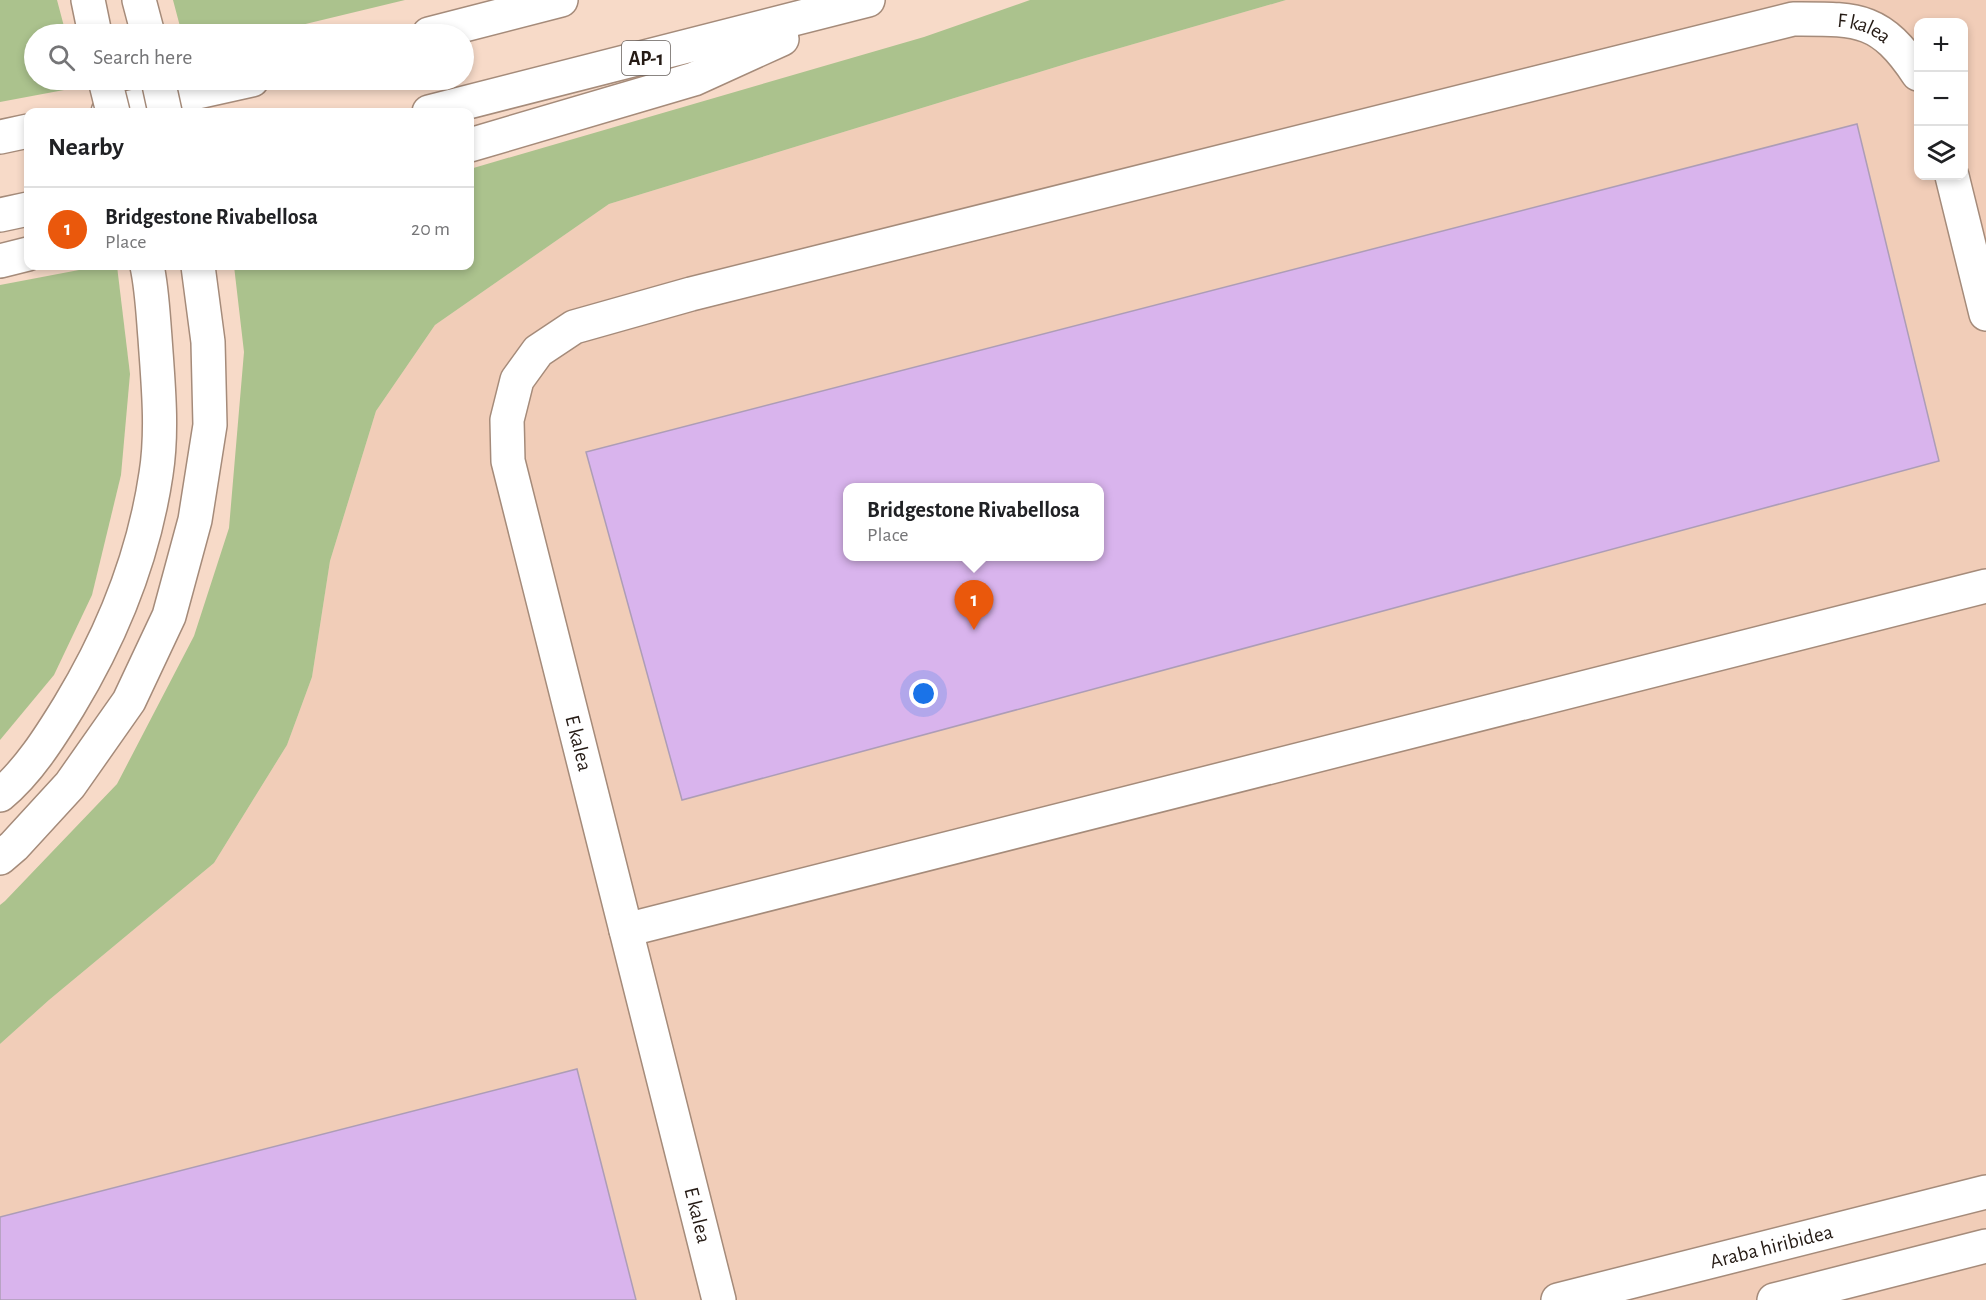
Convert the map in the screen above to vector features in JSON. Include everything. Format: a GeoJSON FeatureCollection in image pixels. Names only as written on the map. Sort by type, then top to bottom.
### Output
{"type":"FeatureCollection","features":[{"type":"Feature","properties":{"kind":"main road"},"geometry":{"type":"LineString","coordinates":[[88,0],[94,24]]}},
{"type":"Feature","properties":{"kind":"main road"},"geometry":{"type":"LineString","coordinates":[[139,0],[145,24]]}},
{"type":"Feature","properties":{"kind":"main road"},"geometry":{"type":"LineString","coordinates":[[468,24],[561,0]]}},
{"type":"Feature","properties":{"kind":"main road"},"geometry":{"type":"LineString","coordinates":[[474,144],[694,79],[866,1]]}},
{"type":"Feature","properties":{"kind":"main road","name":"AP-1"},"geometry":{"type":"LineString","coordinates":[[445,108],[866,1]]}},
{"type":"Feature","properties":{"kind":"main road","name":"F kalea"},"geometry":{"type":"LineString","coordinates":[[691,294],[1793,19],[1835,19],[1867,24],[1889,38],[1917,72]]}},
{"type":"Feature","properties":{"kind":"main road"},"geometry":{"type":"LineString","coordinates":[[107,90],[110,108]]}},
{"type":"Feature","properties":{"kind":"main road"},"geometry":{"type":"LineString","coordinates":[[160,90],[164,108]]}},
{"type":"Feature","properties":{"kind":"main road"},"geometry":{"type":"LineString","coordinates":[[129,108],[208,90]]}},
{"type":"Feature","properties":{"kind":"main road"},"geometry":{"type":"LineString","coordinates":[[0,137],[24,132]]}},
{"type":"Feature","properties":{"kind":"main road"},"geometry":{"type":"LineString","coordinates":[[1953,180],[1986,314]]}},
{"type":"Feature","properties":{"kind":"main road"},"geometry":{"type":"LineString","coordinates":[[0,215],[24,210]]}},
{"type":"Feature","properties":{"kind":"main road"},"geometry":{"type":"LineString","coordinates":[[0,261],[24,255]]}},
{"type":"Feature","properties":{"kind":"main road"},"geometry":{"type":"LineString","coordinates":[[0,795],[51,735],[86,679],[122,602],[146,527],[157,472],[159,425],[158,372],[147,270]]}},
{"type":"Feature","properties":{"kind":"main road"},"geometry":{"type":"LineString","coordinates":[[0,858],[70,785],[129,701],[169,616],[195,520],[210,425],[208,342],[199,270]]}},
{"type":"Feature","properties":{"kind":"main road","name":"E kalea"},"geometry":{"type":"LineString","coordinates":[[691,294],[574,327],[538,351],[517,380],[507,420],[508,461],[719,1300]]}},
{"type":"Feature","properties":{"kind":"main road"},"geometry":{"type":"LineString","coordinates":[[626,930],[1986,586]]}},
{"type":"Feature","properties":{"kind":"main road","name":"Araba hiribidea"},"geometry":{"type":"LineString","coordinates":[[1558,1300],[1986,1192]]}},
{"type":"Feature","properties":{"kind":"main road"},"geometry":{"type":"LineString","coordinates":[[1774,1300],[1986,1246]]}},
{"type":"Feature","properties":{"kind":"shaded area"},"geometry":{"type":"Polygon","coordinates":[[[1286,0],[1986,0],[1986,1300],[0,1300],[0,1044],[49,1000],[214,863],[287,745],[312,677],[330,561],[376,411],[435,325],[609,204],[1082,59],[1286,0]]]}},
{"type":"Feature","properties":{"kind":"green space"},"geometry":{"type":"Polygon","coordinates":[[[0,0],[57,0],[63,24],[24,24],[24,90],[64,90],[0,102],[0,0]]]}},
{"type":"Feature","properties":{"kind":"green space"},"geometry":{"type":"Polygon","coordinates":[[[173,0],[405,0],[305,24],[179,24],[173,0]]]}},
{"type":"Feature","properties":{"kind":"green space"},"geometry":{"type":"Polygon","coordinates":[[[1030,0],[1286,0],[1082,59],[609,204],[435,325],[376,411],[330,561],[312,677],[287,745],[214,863],[49,1000],[0,1044],[0,905],[117,784],[194,636],[229,528],[244,352],[234,270],[474,270],[474,168],[924,37],[1030,0]]]}},
{"type":"Feature","properties":{"kind":"green space"},"geometry":{"type":"Polygon","coordinates":[[[79,270],[117,270],[130,374],[121,475],[92,595],[54,675],[0,740],[0,285],[79,270]]]}},
{"type":"Feature","properties":{"kind":"building"},"geometry":{"type":"Polygon","coordinates":[[[1857,124],[1939,461],[682,800],[586,452],[1857,124]]]}},
{"type":"Feature","properties":{"kind":"building"},"geometry":{"type":"Polygon","coordinates":[[[577,1069],[636,1300],[0,1300],[0,1217],[577,1069]]]}},
{"type":"Feature","properties":{"kind":"place","name":"Bridgestone Rivabellosa"},"geometry":{"type":"Point","coordinates":[974,630]}}]}
